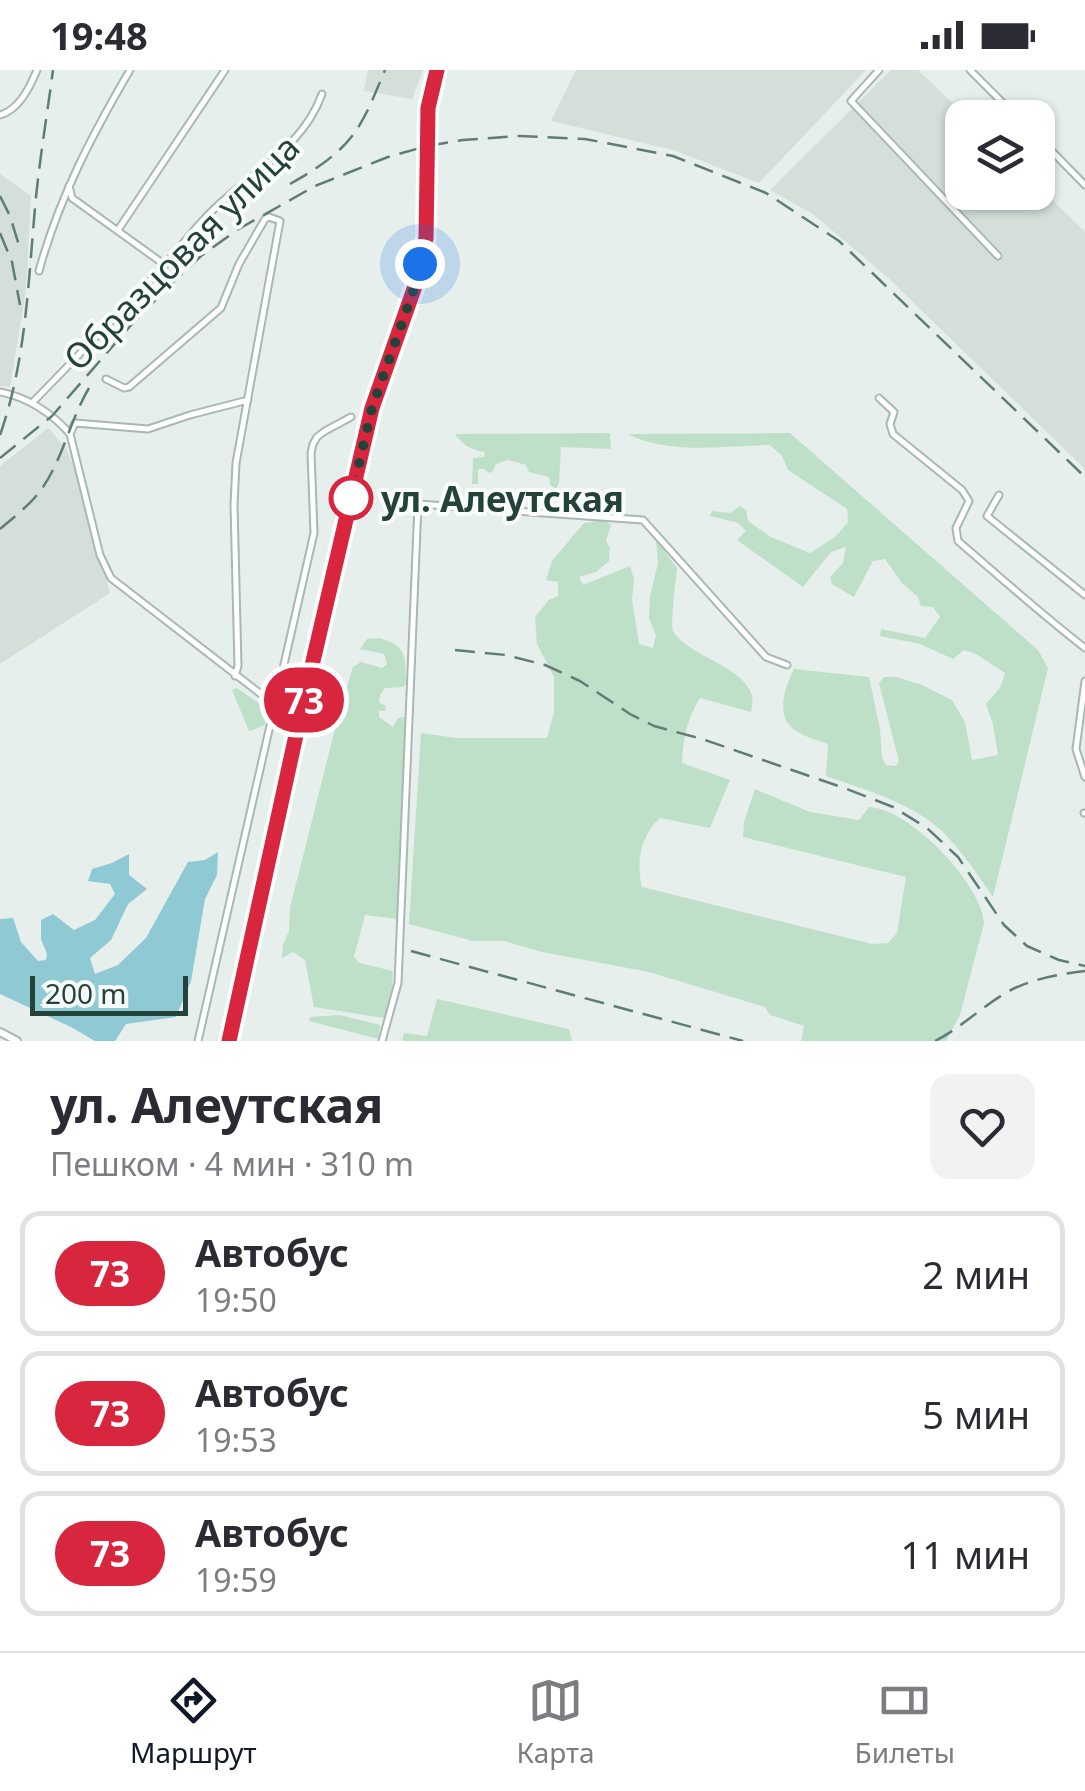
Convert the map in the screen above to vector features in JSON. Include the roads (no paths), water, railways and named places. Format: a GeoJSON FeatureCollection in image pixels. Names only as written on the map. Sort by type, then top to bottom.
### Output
{"type":"FeatureCollection","features":[{"type":"Feature","properties":{"kind":"main road"},"geometry":{"type":"LineString","coordinates":[[229,1041],[372,408],[414,289],[426,238],[428,108],[437,70]]}},
{"type":"Feature","properties":{"kind":"street"},"geometry":{"type":"LineString","coordinates":[[4,114],[24,96],[37,70]]}},
{"type":"Feature","properties":{"kind":"street"},"geometry":{"type":"LineString","coordinates":[[40,271],[50,230],[69,183],[130,70]]}},
{"type":"Feature","properties":{"kind":"street"},"geometry":{"type":"LineString","coordinates":[[118,230],[225,70]]}},
{"type":"Feature","properties":{"kind":"street"},"geometry":{"type":"LineString","coordinates":[[880,70],[851,101],[998,256]]}},
{"type":"Feature","properties":{"kind":"street"},"geometry":{"type":"LineString","coordinates":[[970,70],[1000,100]]}},
{"type":"Feature","properties":{"kind":"street","name":"Образцовая улица"},"geometry":{"type":"LineString","coordinates":[[32,403],[165,265],[208,214],[285,150],[304,128],[322,94]]}},
{"type":"Feature","properties":{"kind":"street"},"geometry":{"type":"LineString","coordinates":[[1055,154],[1085,185]]}},
{"type":"Feature","properties":{"kind":"street"},"geometry":{"type":"LineString","coordinates":[[69,183],[72,198],[165,265]]}},
{"type":"Feature","properties":{"kind":"street"},"geometry":{"type":"LineString","coordinates":[[106,378],[129,388],[219,310],[265,218],[279,220],[236,462],[235,676]]}},
{"type":"Feature","properties":{"kind":"street"},"geometry":{"type":"LineString","coordinates":[[0,392],[32,403],[70,434],[100,555],[111,578],[235,676],[275,705],[300,717]]}},
{"type":"Feature","properties":{"kind":"street"},"geometry":{"type":"LineString","coordinates":[[879,398],[894,412],[890,424],[893,434],[969,500],[956,528],[958,540],[1034,609],[1085,648]]}},
{"type":"Feature","properties":{"kind":"street"},"geometry":{"type":"LineString","coordinates":[[70,434],[75,423],[148,429],[248,400]]}},
{"type":"Feature","properties":{"kind":"street"},"geometry":{"type":"LineString","coordinates":[[198,1041],[314,532],[311,453],[317,437],[351,417]]}},
{"type":"Feature","properties":{"kind":"street"},"geometry":{"type":"LineString","coordinates":[[998,495],[987,516],[1085,595]]}},
{"type":"Feature","properties":{"kind":"street"},"geometry":{"type":"LineString","coordinates":[[382,1041],[398,982],[418,504],[643,520],[766,656],[787,665]]}},
{"type":"Feature","properties":{"kind":"street"},"geometry":{"type":"LineString","coordinates":[[1085,680],[1076,749],[1085,777]]}},
{"type":"Feature","properties":{"kind":"street"},"geometry":{"type":"LineString","coordinates":[[0,1032],[17,1041]]}},
{"type":"Feature","properties":{"kind":"water"},"geometry":{"type":"Polygon","coordinates":[[[218,852],[217,875],[205,899],[191,981],[176,1017],[126,1024],[115,1041],[95,1041],[0,994],[0,919],[13,918],[21,942],[38,961],[46,960],[41,920],[53,914],[74,930],[95,920],[115,894],[110,884],[88,881],[92,869],[129,854],[129,875],[147,889],[128,904],[111,940],[90,958],[95,974],[118,965],[146,938],[188,862],[205,860],[218,852]]]}},
{"type":"Feature","properties":{"kind":"railway"},"geometry":{"type":"LineString","coordinates":[[0,435],[21,351],[53,70]]}},
{"type":"Feature","properties":{"kind":"railway"},"geometry":{"type":"LineString","coordinates":[[290,184],[332,157],[353,135],[385,70]]}},
{"type":"Feature","properties":{"kind":"railway"},"geometry":{"type":"LineString","coordinates":[[0,458],[52,416],[169,286],[237,230],[315,186],[388,157],[463,140],[519,136],[585,139],[673,156],[766,193],[839,241],[1085,477]]}},
{"type":"Feature","properties":{"kind":"railway"},"geometry":{"type":"LineString","coordinates":[[0,196],[21,252]]}},
{"type":"Feature","properties":{"kind":"railway"},"geometry":{"type":"LineString","coordinates":[[0,233],[12,262],[20,305]]}},
{"type":"Feature","properties":{"kind":"railway"},"geometry":{"type":"LineString","coordinates":[[0,529],[32,501],[49,478],[89,388]]}},
{"type":"Feature","properties":{"kind":"railway"},"geometry":{"type":"LineString","coordinates":[[455,650],[506,655],[545,665],[580,681],[654,726],[702,739],[893,807],[927,828],[958,857],[1004,925],[1027,946],[1085,966]]}},
{"type":"Feature","properties":{"kind":"railway"},"geometry":{"type":"LineString","coordinates":[[411,951],[743,1041]]}},
{"type":"Feature","properties":{"kind":"railway"},"geometry":{"type":"LineString","coordinates":[[935,1041],[1015,988],[1085,971]]}},
{"type":"Feature","properties":{"kind":"place","name":"ул. Алеутская"},"geometry":{"type":"Point","coordinates":[351,498]}}]}
